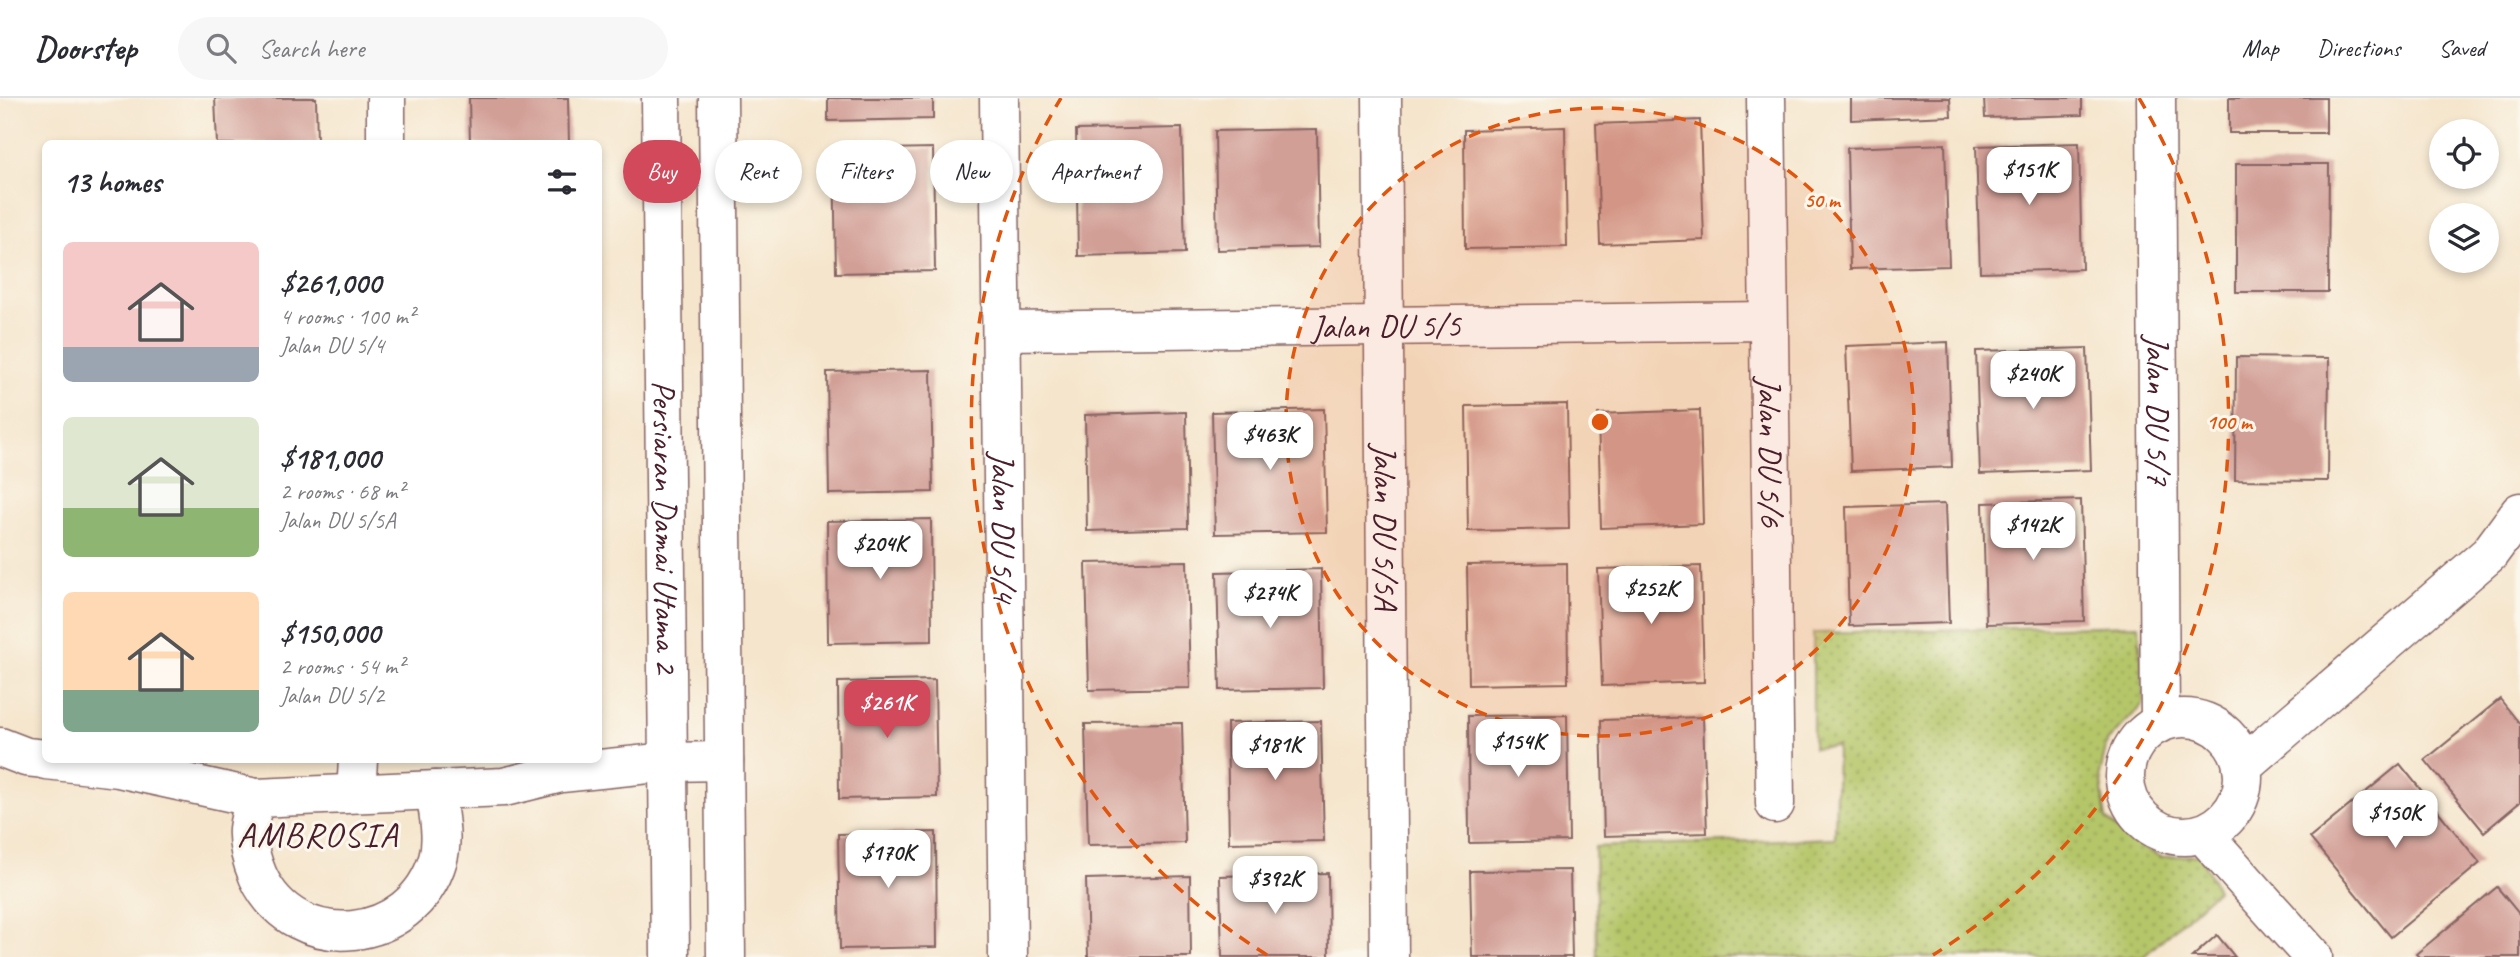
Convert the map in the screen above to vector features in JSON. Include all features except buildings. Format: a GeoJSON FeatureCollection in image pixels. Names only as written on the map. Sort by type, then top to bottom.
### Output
{"type":"FeatureCollection","features":[{"type":"Feature","properties":{"kind":"street"},"geometry":{"type":"LineString","coordinates":[[386,98],[386,140]]}},
{"type":"Feature","properties":{"kind":"street","name":"Persiaran Damai Utama 2"},"geometry":{"type":"LineString","coordinates":[[661,98],[670,957]]}},
{"type":"Feature","properties":{"kind":"street","name":"Persiaran Damai Utama 2"},"geometry":{"type":"LineString","coordinates":[[718,98],[726,957]]}},
{"type":"Feature","properties":{"kind":"street","name":"Jalan DU 5/4"},"geometry":{"type":"LineString","coordinates":[[999,98],[1007,957]]}},
{"type":"Feature","properties":{"kind":"street","name":"Jalan DU 5/5A"},"geometry":{"type":"LineString","coordinates":[[1382,98],[1389,957]]}},
{"type":"Feature","properties":{"kind":"street","name":"Jalan DU 5/6"},"geometry":{"type":"LineString","coordinates":[[1766,98],[1775,804]]}},
{"type":"Feature","properties":{"kind":"street","name":"Jalan DU 5/7"},"geometry":{"type":"LineString","coordinates":[[2156,98],[2160,722]]}},
{"type":"Feature","properties":{"kind":"street","name":"Jalan DU 5/5"},"geometry":{"type":"LineString","coordinates":[[1003,331],[1768,321]]}},
{"type":"Feature","properties":{"kind":"street"},"geometry":{"type":"LineString","coordinates":[[2242,766],[2490,554],[2515,529]]}},
{"type":"Feature","properties":{"kind":"street"},"geometry":{"type":"LineString","coordinates":[[2196,718],[2212,724],[2226,735],[2236,749],[2242,766],[2243,783],[2239,799],[2230,814],[2218,826],[2203,834],[2183,837],[2163,834],[2146,823],[2132,808],[2128,799],[2125,769],[2131,749],[2144,733],[2160,722],[2196,718]]}},
{"type":"Feature","properties":{"kind":"street"},"geometry":{"type":"LineString","coordinates":[[0,747],[26,757],[42,759]]}},
{"type":"Feature","properties":{"kind":"street"},"geometry":{"type":"LineString","coordinates":[[73,763],[118,768],[256,797],[357,776],[435,790],[504,787],[561,773],[668,762],[724,761]]}},
{"type":"Feature","properties":{"kind":"street"},"geometry":{"type":"LineString","coordinates":[[256,797],[248,829],[251,861],[264,890],[286,914],[346,945],[404,911],[426,887],[438,858],[440,826],[435,790]]}},
{"type":"Feature","properties":{"kind":"street"},"geometry":{"type":"LineString","coordinates":[[2203,834],[2313,957]]}},
{"type":"Feature","properties":{"kind":"green space"},"geometry":{"type":"Polygon","coordinates":[[[2139,625],[2144,703],[2107,742],[2100,775],[2106,819],[2133,843],[2161,857],[2200,855],[2217,890],[2143,957],[1597,957],[1595,847],[1835,838],[1837,746],[1813,748],[1813,633],[2139,625]]]}},
{"type":"Feature","properties":{"kind":"district","name":"AMBROSIA"},"geometry":{"type":"Point","coordinates":[318,834]}}]}
